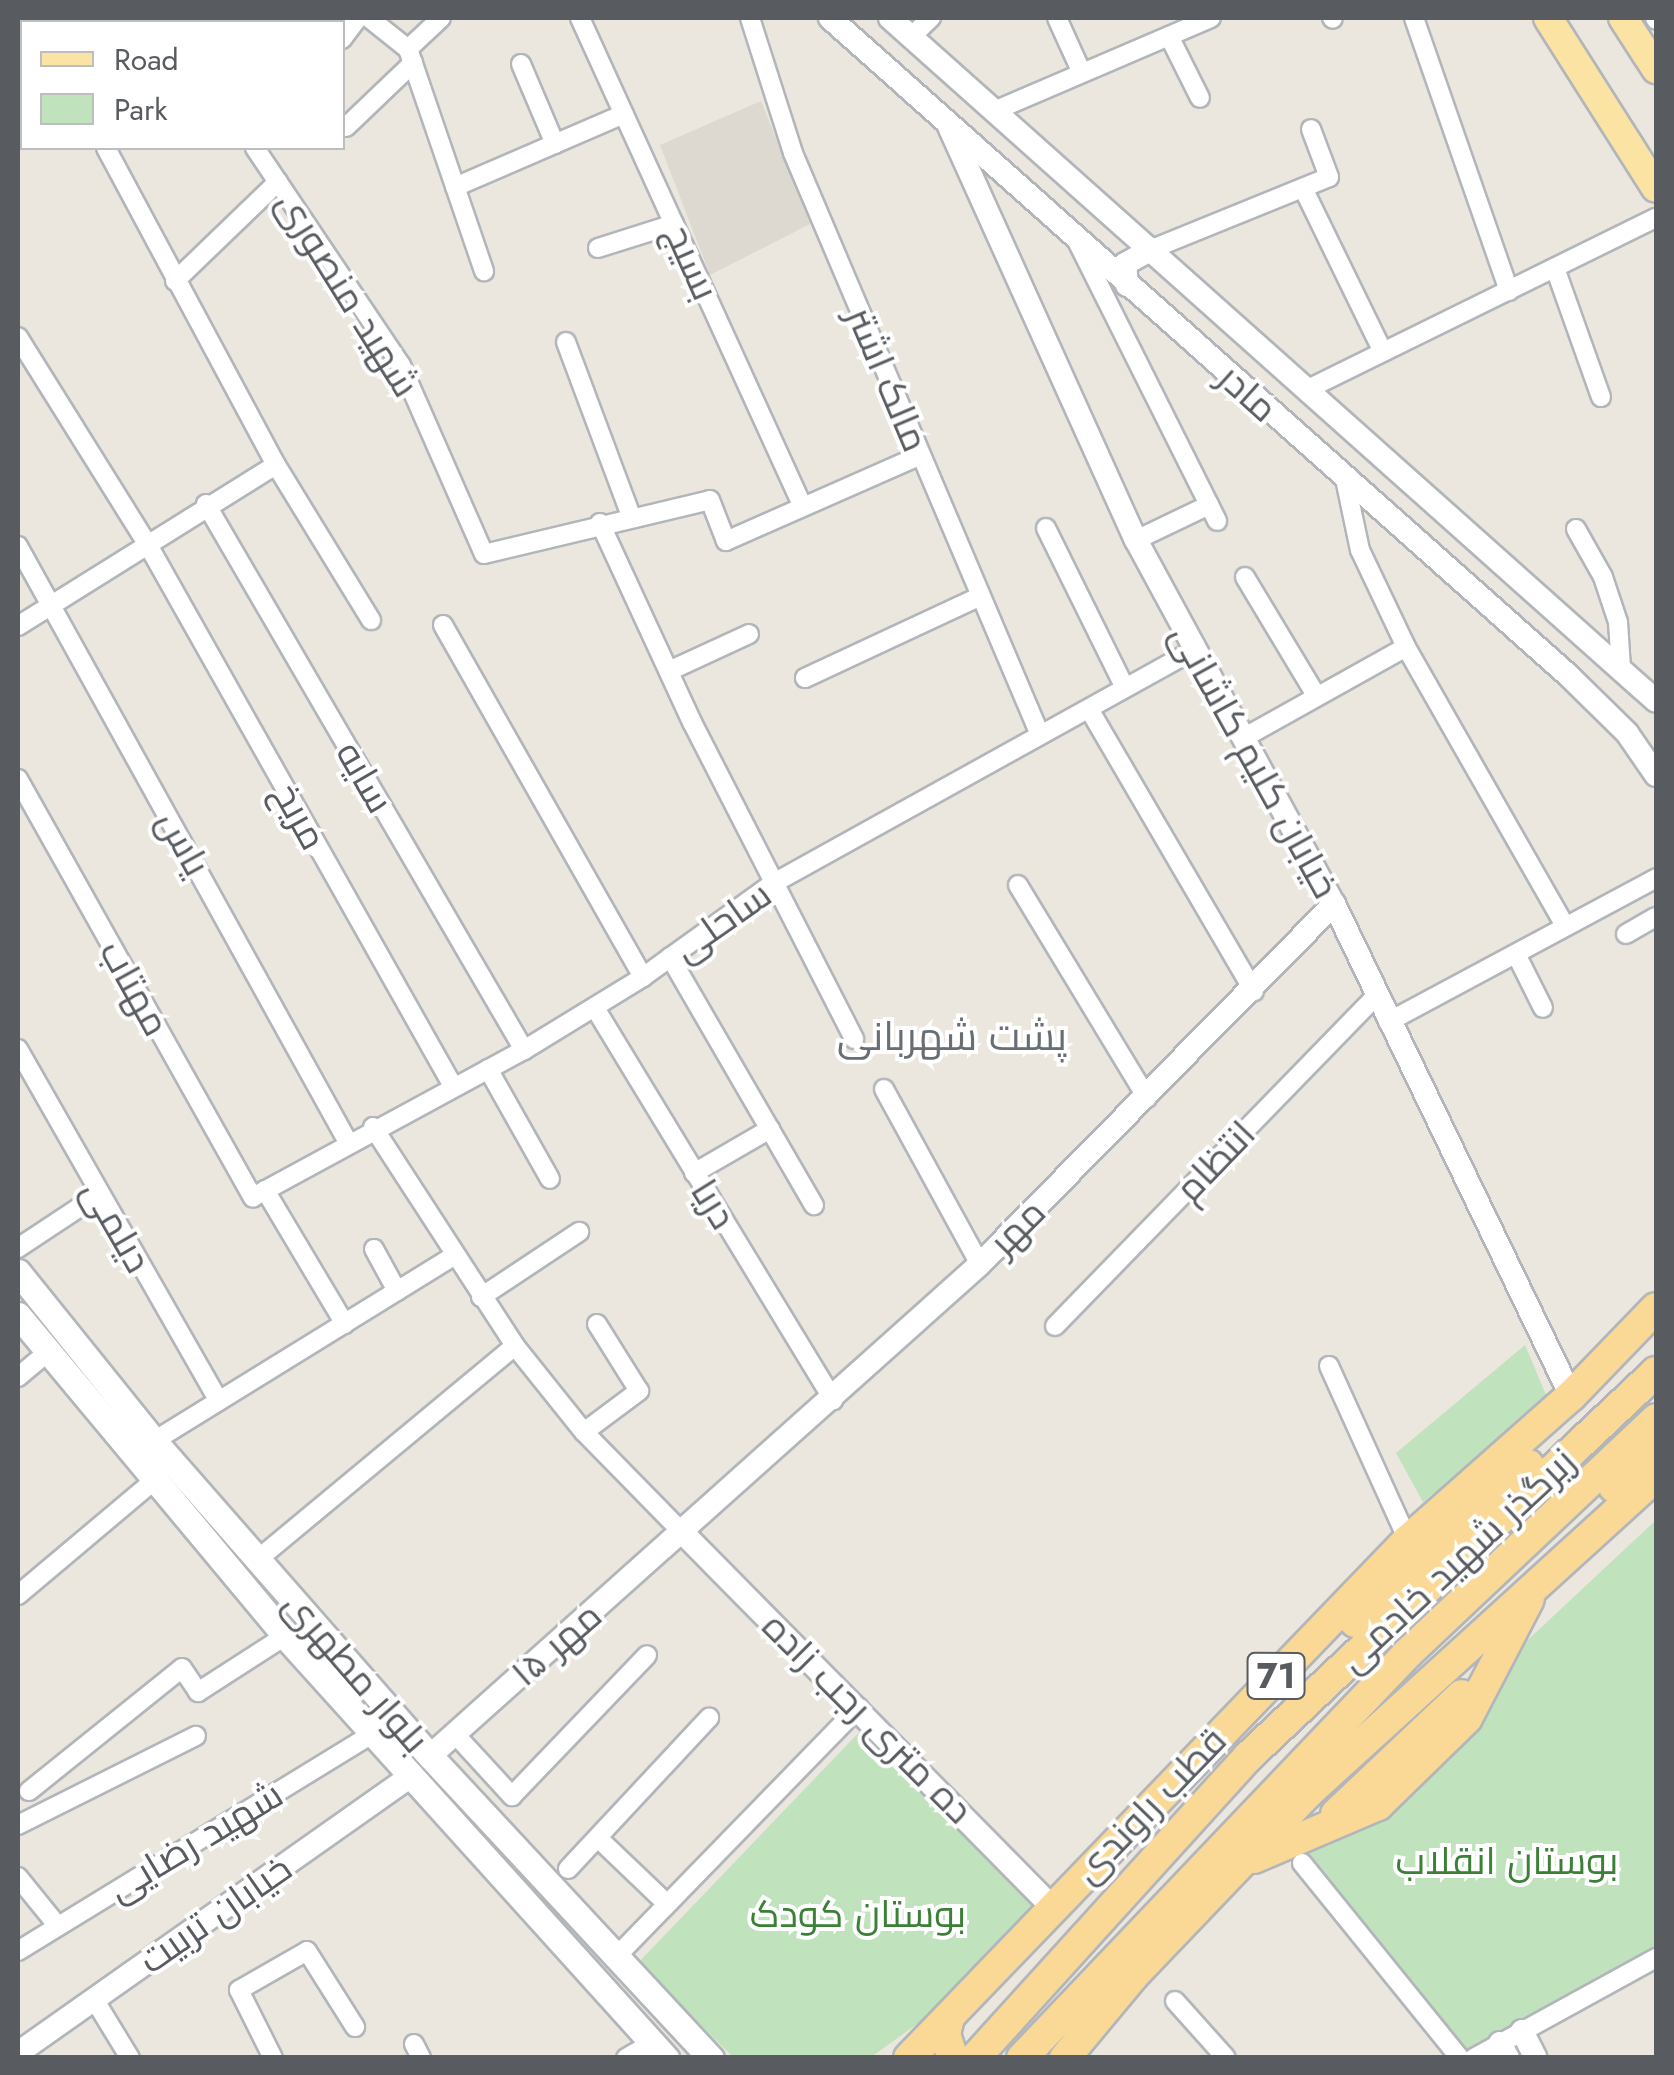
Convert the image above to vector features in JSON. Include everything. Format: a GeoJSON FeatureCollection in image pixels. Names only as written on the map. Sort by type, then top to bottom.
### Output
{"type":"FeatureCollection","features":[{"type":"Feature","properties":{"kind":"highway","name":"قطب راوندی"},"geometry":{"type":"LineString","coordinates":[[909,2058],[949,2036],[1052,1906],[1408,1540],[1572,1396],[1656,1308]]}},
{"type":"Feature","properties":{"kind":"highway"},"geometry":{"type":"LineString","coordinates":[[1248,1757],[1288,1682],[1656,1349]]}},
{"type":"Feature","properties":{"kind":"highway","name":"زیرگذر شهید خادمی"},"geometry":{"type":"LineString","coordinates":[[975,2058],[1248,1757],[1656,1372]]}},
{"type":"Feature","properties":{"kind":"highway","name":"زیرگذر شهید خادمی"},"geometry":{"type":"LineString","coordinates":[[1022,2058],[1300,1762],[1656,1419]]}},
{"type":"Feature","properties":{"kind":"highway"},"geometry":{"type":"LineString","coordinates":[[1300,1762],[1362,1719],[1656,1448]]}},
{"type":"Feature","properties":{"kind":"highway"},"geometry":{"type":"LineString","coordinates":[[1065,2058],[1242,1862],[1656,1476]]}},
{"type":"Feature","properties":{"kind":"highway"},"geometry":{"type":"LineString","coordinates":[[1242,1862],[1319,1830],[1496,1663],[1538,1582]]}},
{"type":"Feature","properties":{"kind":"main road"},"geometry":{"type":"LineString","coordinates":[[1548,18],[1656,188]]}},
{"type":"Feature","properties":{"kind":"main road"},"geometry":{"type":"LineString","coordinates":[[1624,18],[1656,69]]}},
{"type":"Feature","properties":{"kind":"main road","name":"بلوار مطهری"},"geometry":{"type":"LineString","coordinates":[[18,1272],[154,1441],[430,1756],[614,1959],[711,2058]]}},
{"type":"Feature","properties":{"kind":"main road","name":"بلوار مطهری"},"geometry":{"type":"LineString","coordinates":[[18,1316],[152,1482],[285,1636],[659,2050]]}},
{"type":"Feature","properties":{"kind":"street"},"geometry":{"type":"LineString","coordinates":[[369,18],[410,56],[484,271]]}},
{"type":"Feature","properties":{"kind":"street"},"geometry":{"type":"LineString","coordinates":[[346,127],[441,18]]}},
{"type":"Feature","properties":{"kind":"street","name":"بسیج"},"geometry":{"type":"LineString","coordinates":[[580,18],[803,507]]}},
{"type":"Feature","properties":{"kind":"street","name":"مالک اشتر"},"geometry":{"type":"LineString","coordinates":[[750,18],[794,153],[1040,735]]}},
{"type":"Feature","properties":{"kind":"street","name":"مادر"},"geometry":{"type":"LineString","coordinates":[[830,18],[1568,675],[1627,732],[1656,775]]}},
{"type":"Feature","properties":{"kind":"street","name":"مادر"},"geometry":{"type":"LineString","coordinates":[[890,18],[1112,211],[1656,701]]}},
{"type":"Feature","properties":{"kind":"street"},"geometry":{"type":"LineString","coordinates":[[911,37],[931,18]]}},
{"type":"Feature","properties":{"kind":"street"},"geometry":{"type":"LineString","coordinates":[[1057,18],[1082,73]]}},
{"type":"Feature","properties":{"kind":"street"},"geometry":{"type":"LineString","coordinates":[[994,111],[1169,36],[1184,23],[1211,18]]}},
{"type":"Feature","properties":{"kind":"street"},"geometry":{"type":"LineString","coordinates":[[1414,18],[1508,291]]}},
{"type":"Feature","properties":{"kind":"street"},"geometry":{"type":"LineString","coordinates":[[1169,36],[1200,98]]}},
{"type":"Feature","properties":{"kind":"street"},"geometry":{"type":"LineString","coordinates":[[520,64],[555,144]]}},
{"type":"Feature","properties":{"kind":"street"},"geometry":{"type":"LineString","coordinates":[[456,187],[624,114]]}},
{"type":"Feature","properties":{"kind":"street","name":"خیابان کلیم کاشانی"},"geometry":{"type":"LineString","coordinates":[[947,122],[1136,540],[1334,904],[1375,997],[1572,1396]]}},
{"type":"Feature","properties":{"kind":"street"},"geometry":{"type":"LineString","coordinates":[[1127,285],[1132,255],[1329,177],[1311,130]]}},
{"type":"Feature","properties":{"kind":"street"},"geometry":{"type":"LineString","coordinates":[[107,150],[276,465],[371,620]]}},
{"type":"Feature","properties":{"kind":"street","name":"شهید منصوری"},"geometry":{"type":"LineString","coordinates":[[255,150],[401,364],[484,554],[600,523]]}},
{"type":"Feature","properties":{"kind":"street"},"geometry":{"type":"LineString","coordinates":[[175,281],[278,182]]}},
{"type":"Feature","properties":{"kind":"street"},"geometry":{"type":"LineString","coordinates":[[1303,188],[1384,352]]}},
{"type":"Feature","properties":{"kind":"street"},"geometry":{"type":"LineString","coordinates":[[1112,211],[1116,237],[1110,245],[1082,244],[1213,513],[1136,540]]}},
{"type":"Feature","properties":{"kind":"street"},"geometry":{"type":"LineString","coordinates":[[1308,389],[1656,218]]}},
{"type":"Feature","properties":{"kind":"street"},"geometry":{"type":"LineString","coordinates":[[598,248],[674,224]]}},
{"type":"Feature","properties":{"kind":"street"},"geometry":{"type":"LineString","coordinates":[[1555,268],[1601,397]]}},
{"type":"Feature","properties":{"kind":"street","name":"مریخ"},"geometry":{"type":"LineString","coordinates":[[18,336],[148,545],[453,1086]]}},
{"type":"Feature","properties":{"kind":"street"},"geometry":{"type":"LineString","coordinates":[[566,342],[632,516]]}},
{"type":"Feature","properties":{"kind":"street"},"geometry":{"type":"LineString","coordinates":[[854,1039],[772,884],[600,523],[710,500],[726,541],[920,456]]}},
{"type":"Feature","properties":{"kind":"street"},"geometry":{"type":"LineString","coordinates":[[18,626],[206,504],[276,465]]}},
{"type":"Feature","properties":{"kind":"street"},"geometry":{"type":"LineString","coordinates":[[1345,479],[1360,550],[1406,647],[1566,926]]}},
{"type":"Feature","properties":{"kind":"street","name":"سایه"},"geometry":{"type":"LineString","coordinates":[[206,504],[524,1050]]}},
{"type":"Feature","properties":{"kind":"street"},"geometry":{"type":"LineString","coordinates":[[1046,528],[1125,688]]}},
{"type":"Feature","properties":{"kind":"street"},"geometry":{"type":"LineString","coordinates":[[1576,529],[1603,577],[1618,622],[1621,669]]}},
{"type":"Feature","properties":{"kind":"street","name":"یاس"},"geometry":{"type":"LineString","coordinates":[[18,546],[348,1142]]}},
{"type":"Feature","properties":{"kind":"street"},"geometry":{"type":"LineString","coordinates":[[1245,577],[1316,695]]}},
{"type":"Feature","properties":{"kind":"street"},"geometry":{"type":"LineString","coordinates":[[805,678],[979,598]]}},
{"type":"Feature","properties":{"kind":"street"},"geometry":{"type":"LineString","coordinates":[[443,625],[643,977]]}},
{"type":"Feature","properties":{"kind":"street"},"geometry":{"type":"LineString","coordinates":[[669,671],[749,634]]}},
{"type":"Feature","properties":{"kind":"street"},"geometry":{"type":"LineString","coordinates":[[1244,737],[1406,647]]}},
{"type":"Feature","properties":{"kind":"street","name":"ساحلی"},"geometry":{"type":"LineString","coordinates":[[259,1193],[595,1008],[772,884],[1194,650]]}},
{"type":"Feature","properties":{"kind":"street"},"geometry":{"type":"LineString","coordinates":[[1089,708],[1254,991]]}},
{"type":"Feature","properties":{"kind":"street","name":"مهتاب"},"geometry":{"type":"LineString","coordinates":[[18,779],[24,806],[259,1193],[344,1324]]}},
{"type":"Feature","properties":{"kind":"street"},"geometry":{"type":"LineString","coordinates":[[1388,1022],[1656,878]]}},
{"type":"Feature","properties":{"kind":"street"},"geometry":{"type":"LineString","coordinates":[[1018,885],[1147,1098]]}},
{"type":"Feature","properties":{"kind":"street","name":"مهر"},"geometry":{"type":"LineString","coordinates":[[682,1533],[980,1264],[1254,991],[1334,904]]}},
{"type":"Feature","properties":{"kind":"street"},"geometry":{"type":"LineString","coordinates":[[1626,934],[1656,917]]}},
{"type":"Feature","properties":{"kind":"street"},"geometry":{"type":"LineString","coordinates":[[1516,954],[1543,1008]]}},
{"type":"Feature","properties":{"kind":"street"},"geometry":{"type":"LineString","coordinates":[[670,957],[814,1205]]}},
{"type":"Feature","properties":{"kind":"street","name":"انتظام"},"geometry":{"type":"LineString","coordinates":[[1055,1326],[1375,997]]}},
{"type":"Feature","properties":{"kind":"street","name":"دریا"},"geometry":{"type":"LineString","coordinates":[[595,1008],[833,1400]]}},
{"type":"Feature","properties":{"kind":"street","name":"دیلمی"},"geometry":{"type":"LineString","coordinates":[[18,1049],[219,1401]]}},
{"type":"Feature","properties":{"kind":"street"},"geometry":{"type":"LineString","coordinates":[[488,1069],[550,1178]]}},
{"type":"Feature","properties":{"kind":"street"},"geometry":{"type":"LineString","coordinates":[[884,1089],[980,1264]]}},
{"type":"Feature","properties":{"kind":"street"},"geometry":{"type":"LineString","coordinates":[[374,1128],[452,1257],[515,1346],[584,1432],[682,1533]]}},
{"type":"Feature","properties":{"kind":"street"},"geometry":{"type":"LineString","coordinates":[[694,1173],[770,1130]]}},
{"type":"Feature","properties":{"kind":"street"},"geometry":{"type":"LineString","coordinates":[[18,1248],[98,1194]]}},
{"type":"Feature","properties":{"kind":"street"},"geometry":{"type":"LineString","coordinates":[[481,1296],[579,1232]]}},
{"type":"Feature","properties":{"kind":"street"},"geometry":{"type":"LineString","coordinates":[[374,1250],[397,1292]]}},
{"type":"Feature","properties":{"kind":"street"},"geometry":{"type":"LineString","coordinates":[[154,1441],[452,1257]]}},
{"type":"Feature","properties":{"kind":"street"},"geometry":{"type":"LineString","coordinates":[[584,1432],[640,1391],[597,1324]]}},
{"type":"Feature","properties":{"kind":"street"},"geometry":{"type":"LineString","coordinates":[[258,1560],[515,1346]]}},
{"type":"Feature","properties":{"kind":"street"},"geometry":{"type":"LineString","coordinates":[[18,1377],[47,1353]]}},
{"type":"Feature","properties":{"kind":"street"},"geometry":{"type":"LineString","coordinates":[[1329,1366],[1408,1540]]}},
{"type":"Feature","properties":{"kind":"street"},"geometry":{"type":"LineString","coordinates":[[18,1595],[152,1482]]}},
{"type":"Feature","properties":{"kind":"street"},"geometry":{"type":"LineString","coordinates":[[1625,1504],[1656,1498]]}},
{"type":"Feature","properties":{"kind":"street","name":"ده متری رجب زاده"},"geometry":{"type":"LineString","coordinates":[[682,1533],[859,1707],[1052,1906]]}},
{"type":"Feature","properties":{"kind":"street","name":"مهر ۱۵"},"geometry":{"type":"LineString","coordinates":[[430,1756],[682,1533]]}},
{"type":"Feature","properties":{"kind":"street"},"geometry":{"type":"LineString","coordinates":[[29,1791],[182,1668],[198,1692],[285,1636]]}},
{"type":"Feature","properties":{"kind":"street"},"geometry":{"type":"LineString","coordinates":[[454,1733],[512,1796],[648,1655]]}},
{"type":"Feature","properties":{"kind":"street"},"geometry":{"type":"LineString","coordinates":[[614,1959],[859,1707]]}},
{"type":"Feature","properties":{"kind":"street"},"geometry":{"type":"LineString","coordinates":[[568,1869],[709,1718]]}},
{"type":"Feature","properties":{"kind":"street","name":"شهید رضایی"},"geometry":{"type":"LineString","coordinates":[[18,1951],[374,1733]]}},
{"type":"Feature","properties":{"kind":"street"},"geometry":{"type":"LineString","coordinates":[[18,1825],[196,1736]]}},
{"type":"Feature","properties":{"kind":"street","name":"خیابان تربیت"},"geometry":{"type":"LineString","coordinates":[[18,2052],[412,1775]]}},
{"type":"Feature","properties":{"kind":"street"},"geometry":{"type":"LineString","coordinates":[[598,1838],[667,1904]]}},
{"type":"Feature","properties":{"kind":"street"},"geometry":{"type":"LineString","coordinates":[[1302,1863],[1460,2058]]}},
{"type":"Feature","properties":{"kind":"street"},"geometry":{"type":"LineString","coordinates":[[18,1877],[57,1925]]}},
{"type":"Feature","properties":{"kind":"street"},"geometry":{"type":"LineString","coordinates":[[272,2058],[239,1990],[307,1951],[355,2028]]}},
{"type":"Feature","properties":{"kind":"street"},"geometry":{"type":"LineString","coordinates":[[1474,2058],[1504,2050],[1522,2031],[1656,1958]]}},
{"type":"Feature","properties":{"kind":"street"},"geometry":{"type":"LineString","coordinates":[[94,1999],[130,2058]]}},
{"type":"Feature","properties":{"kind":"street"},"geometry":{"type":"LineString","coordinates":[[1175,2000],[1226,2058]]}},
{"type":"Feature","properties":{"kind":"street"},"geometry":{"type":"LineString","coordinates":[[1522,2031],[1536,2058]]}},
{"type":"Feature","properties":{"kind":"street"},"geometry":{"type":"LineString","coordinates":[[626,2058],[659,2050]]}},
{"type":"Feature","properties":{"kind":"shaded area"},"geometry":{"type":"Polygon","coordinates":[[[761,101],[810,224],[710,275],[660,145],[761,101]]]}},
{"type":"Feature","properties":{"kind":"green space"},"geometry":{"type":"Polygon","coordinates":[[[1525,1345],[1549,1402],[1423,1502],[1396,1453],[1525,1345]]]}},
{"type":"Feature","properties":{"kind":"green space","name":"بوستان انقلاب"},"geometry":{"type":"Polygon","coordinates":[[[1656,1520],[1656,1953],[1450,2057],[1297,1856],[1656,1520]]]}},
{"type":"Feature","properties":{"kind":"green space","name":"بوستان کودک"},"geometry":{"type":"Polygon","coordinates":[[[867,1724],[1037,1907],[941,2007],[871,2057],[733,2057],[638,1963],[867,1724]]]}},
{"type":"Feature","properties":{"kind":"district","name":"پشت شهربانی"},"geometry":{"type":"Point","coordinates":[952,1036]}}]}
